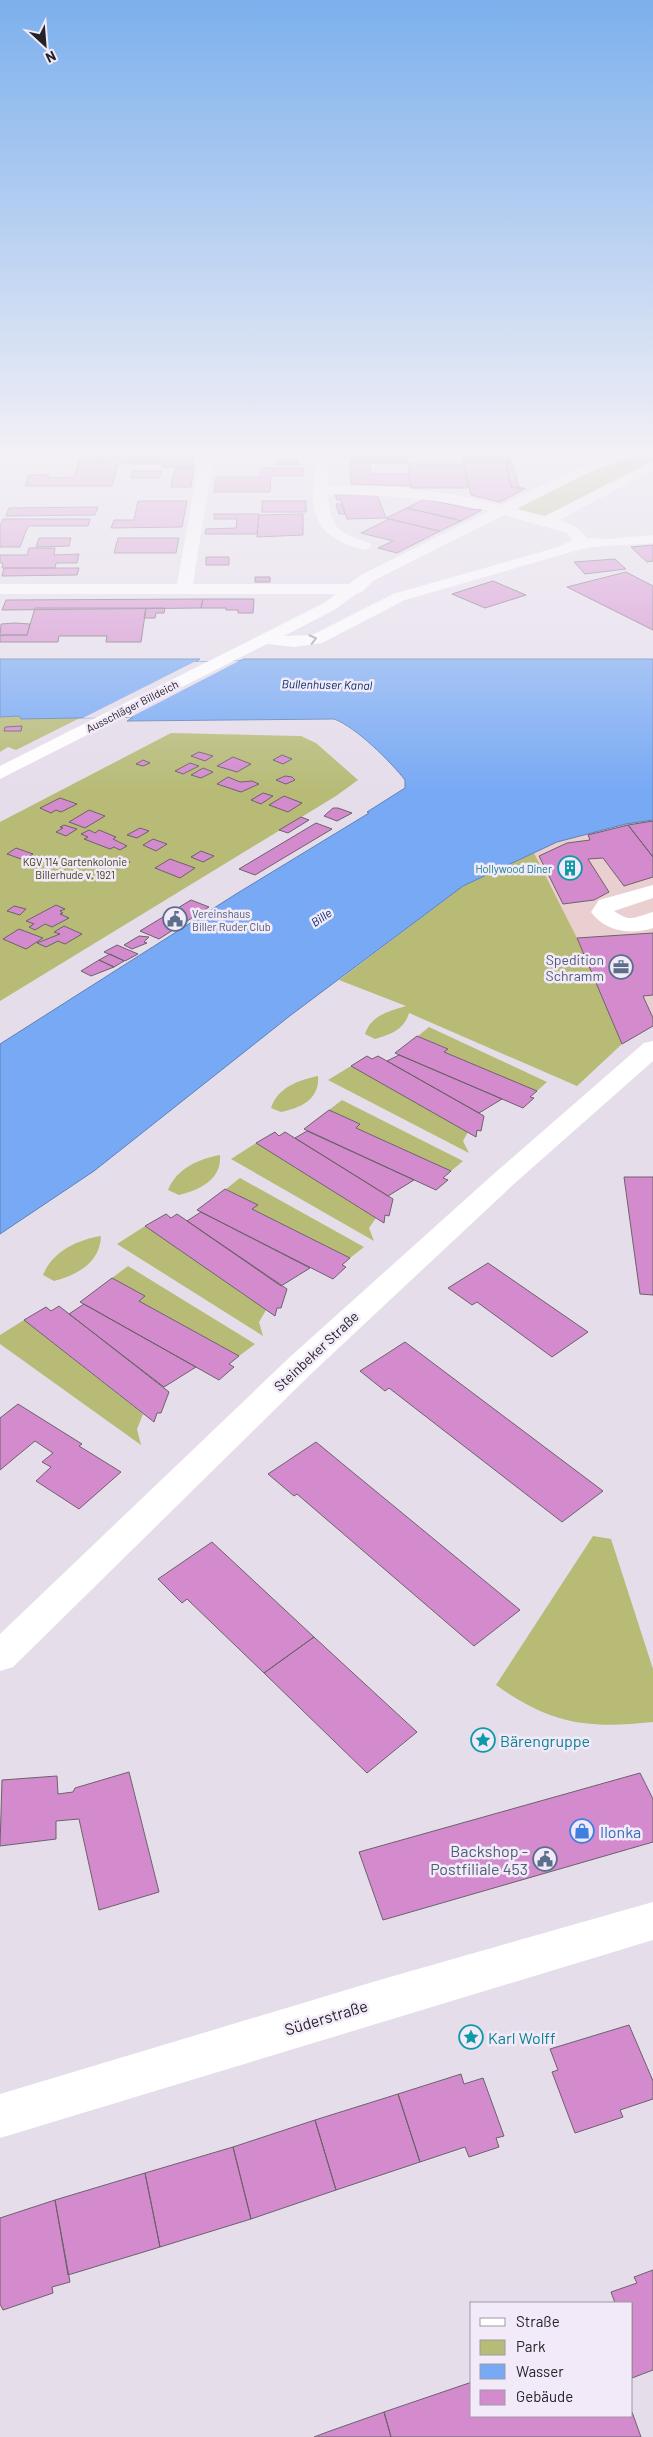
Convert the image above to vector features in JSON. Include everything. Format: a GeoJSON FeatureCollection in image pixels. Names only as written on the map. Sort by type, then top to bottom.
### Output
{"type":"FeatureCollection","features":[{"type":"Feature","properties":{"kind":"street"},"geometry":{"type":"LineString","coordinates":[[184,589],[188,565]]}},
{"type":"Feature","properties":{"kind":"street","name":"Ausschläger Billdeich"},"geometry":{"type":"LineString","coordinates":[[0,773],[330,606],[367,578],[393,565]]}},
{"type":"Feature","properties":{"kind":"street"},"geometry":{"type":"LineString","coordinates":[[265,639],[294,642],[316,639],[399,598],[420,590],[510,565]]}},
{"type":"Feature","properties":{"kind":"street"},"geometry":{"type":"LineString","coordinates":[[0,590],[420,590]]}},
{"type":"Feature","properties":{"kind":"street"},"geometry":{"type":"LineString","coordinates":[[653,891],[607,905],[602,912],[611,920],[621,924],[635,925],[653,919]]}},
{"type":"Feature","properties":{"kind":"street","name":"Steinbeker Straße"},"geometry":{"type":"LineString","coordinates":[[0,1656],[302,1364],[506,1177],[649,1056]]}},
{"type":"Feature","properties":{"kind":"street","name":"Süderstraße"},"geometry":{"type":"LineString","coordinates":[[0,2116],[653,1921]]}},
{"type":"Feature","properties":{"kind":"shaded area"},"geometry":{"type":"Polygon","coordinates":[[[653,820],[653,1026],[622,1044],[577,938],[534,853],[557,842],[626,824],[653,820]]]}},
{"type":"Feature","properties":{"kind":"green space"},"geometry":{"type":"Polygon","coordinates":[[[19,716],[22,718],[82,717],[16,750],[8,747],[0,752],[0,717],[19,716]]]}},
{"type":"Feature","properties":{"kind":"green space","name":"KGV 114 Gartenkolonie Billerhude v. 1921"},"geometry":{"type":"Polygon","coordinates":[[[171,733],[301,736],[316,743],[358,780],[336,796],[0,1001],[0,822],[171,733]]]}},
{"type":"Feature","properties":{"kind":"green space"},"geometry":{"type":"Polygon","coordinates":[[[534,853],[577,938],[622,1044],[577,1086],[409,1013],[404,1024],[391,1033],[375,1039],[365,1034],[376,1018],[406,1006],[339,980],[463,886],[534,853]]]}},
{"type":"Feature","properties":{"kind":"green space"},"geometry":{"type":"Polygon","coordinates":[[[429,1027],[547,1082],[537,1091],[444,1052],[448,1049],[418,1036],[429,1027]]]}},
{"type":"Feature","properties":{"kind":"green space"},"geometry":{"type":"Polygon","coordinates":[[[351,1066],[468,1132],[463,1141],[469,1153],[328,1080],[351,1066]]]}},
{"type":"Feature","properties":{"kind":"green space"},"geometry":{"type":"Polygon","coordinates":[[[318,1076],[316,1091],[308,1101],[296,1108],[281,1112],[271,1108],[274,1101],[284,1090],[297,1082],[318,1076]]]}},
{"type":"Feature","properties":{"kind":"green space"},"geometry":{"type":"Polygon","coordinates":[[[342,1100],[463,1161],[451,1171],[356,1128],[360,1124],[329,1110],[342,1100]]]}},
{"type":"Feature","properties":{"kind":"green space"},"geometry":{"type":"Polygon","coordinates":[[[256,1143],[376,1218],[369,1228],[374,1241],[231,1159],[256,1143]]]}},
{"type":"Feature","properties":{"kind":"green space"},"geometry":{"type":"Polygon","coordinates":[[[220,1155],[220,1164],[217,1171],[201,1187],[179,1195],[168,1190],[172,1182],[183,1170],[204,1159],[220,1155]]]}},
{"type":"Feature","properties":{"kind":"green space"},"geometry":{"type":"Polygon","coordinates":[[[240,1178],[364,1247],[350,1258],[252,1209],[257,1205],[226,1189],[240,1178]]]}},
{"type":"Feature","properties":{"kind":"green space"},"geometry":{"type":"Polygon","coordinates":[[[145,1226],[266,1310],[259,1322],[263,1336],[117,1244],[145,1226]]]}},
{"type":"Feature","properties":{"kind":"green space"},"geometry":{"type":"Polygon","coordinates":[[[101,1236],[100,1245],[92,1261],[79,1271],[54,1281],[43,1275],[59,1253],[83,1240],[101,1236]]]}},
{"type":"Feature","properties":{"kind":"green space"},"geometry":{"type":"Polygon","coordinates":[[[128,1266],[255,1344],[239,1356],[139,1301],[144,1296],[112,1278],[128,1266]]]}},
{"type":"Feature","properties":{"kind":"green space"},"geometry":{"type":"Polygon","coordinates":[[[24,1320],[143,1414],[137,1429],[141,1445],[0,1344],[0,1335],[24,1320]]]}},
{"type":"Feature","properties":{"kind":"green space"},"geometry":{"type":"Polygon","coordinates":[[[593,1536],[611,1539],[653,1669],[653,1722],[608,1725],[570,1721],[534,1708],[496,1685],[593,1536]]]}},
{"type":"Feature","properties":{"kind":"water"},"geometry":{"type":"Polygon","coordinates":[[[0,659],[200,659],[196,662],[239,661],[244,659],[653,659],[653,820],[626,824],[557,842],[463,886],[291,1015],[94,1171],[0,1234],[0,1044],[236,894],[369,813],[367,812],[405,788],[405,780],[362,737],[343,723],[334,719],[127,721],[133,717],[21,719],[19,716],[0,717],[0,659]]]}},
{"type":"Feature","properties":{"kind":"pier"},"geometry":{"type":"Polygon","coordinates":[[[239,661],[131,717],[83,718],[194,662],[239,661]]]}},
{"type":"Feature","properties":{"kind":"building"},"geometry":{"type":"Polygon","coordinates":[[[3,565],[56,565],[55,568],[2,568],[3,565]]]}},
{"type":"Feature","properties":{"kind":"building"},"geometry":{"type":"Polygon","coordinates":[[[576,565],[621,565],[626,569],[585,574],[576,565]]]}},
{"type":"Feature","properties":{"kind":"building"},"geometry":{"type":"Polygon","coordinates":[[[4,568],[79,568],[77,575],[2,576],[4,568]]]}},
{"type":"Feature","properties":{"kind":"building"},"geometry":{"type":"Polygon","coordinates":[[[626,572],[653,586],[653,630],[567,587],[626,572]]]}},
{"type":"Feature","properties":{"kind":"building"},"geometry":{"type":"Polygon","coordinates":[[[255,577],[270,577],[270,582],[255,582],[255,577]]]}},
{"type":"Feature","properties":{"kind":"building"},"geometry":{"type":"Polygon","coordinates":[[[493,581],[526,595],[485,608],[452,594],[493,581]]]}},
{"type":"Feature","properties":{"kind":"building"},"geometry":{"type":"Polygon","coordinates":[[[203,599],[254,599],[253,613],[238,613],[238,610],[226,610],[226,608],[201,608],[203,599]]]}},
{"type":"Feature","properties":{"kind":"building"},"geometry":{"type":"Polygon","coordinates":[[[203,599],[201,608],[2,610],[6,600],[203,599]]]}},
{"type":"Feature","properties":{"kind":"building"},"geometry":{"type":"Polygon","coordinates":[[[35,608],[146,608],[141,642],[106,642],[107,636],[59,636],[58,642],[0,642],[0,636],[27,635],[35,608]]]}},
{"type":"Feature","properties":{"kind":"building"},"geometry":{"type":"Polygon","coordinates":[[[146,608],[165,608],[164,613],[156,613],[155,618],[144,618],[146,608]]]}},
{"type":"Feature","properties":{"kind":"building"},"geometry":{"type":"Polygon","coordinates":[[[1,624],[30,624],[27,635],[0,635],[1,624]]]}},
{"type":"Feature","properties":{"kind":"building"},"geometry":{"type":"Polygon","coordinates":[[[22,726],[21,731],[4,731],[5,727],[22,726]]]}},
{"type":"Feature","properties":{"kind":"building"},"geometry":{"type":"Polygon","coordinates":[[[199,752],[213,756],[205,761],[191,756],[199,752]]]}},
{"type":"Feature","properties":{"kind":"building"},"geometry":{"type":"Polygon","coordinates":[[[282,755],[292,759],[283,764],[273,760],[282,755]]]}},
{"type":"Feature","properties":{"kind":"building"},"geometry":{"type":"Polygon","coordinates":[[[233,757],[251,764],[237,772],[217,766],[233,757]]]}},
{"type":"Feature","properties":{"kind":"building"},"geometry":{"type":"Polygon","coordinates":[[[143,760],[150,763],[143,766],[136,764],[143,760]]]}},
{"type":"Feature","properties":{"kind":"building"},"geometry":{"type":"Polygon","coordinates":[[[190,763],[199,766],[183,774],[175,771],[190,763]]]}},
{"type":"Feature","properties":{"kind":"building"},"geometry":{"type":"Polygon","coordinates":[[[203,768],[213,772],[201,778],[191,775],[203,768]]]}},
{"type":"Feature","properties":{"kind":"building"},"geometry":{"type":"Polygon","coordinates":[[[285,776],[292,777],[295,780],[286,784],[276,780],[285,776]]]}},
{"type":"Feature","properties":{"kind":"building"},"geometry":{"type":"Polygon","coordinates":[[[228,777],[240,782],[252,781],[259,784],[241,792],[217,784],[228,777]]]}},
{"type":"Feature","properties":{"kind":"building"},"geometry":{"type":"Polygon","coordinates":[[[263,793],[273,796],[261,804],[251,800],[263,793]]]}},
{"type":"Feature","properties":{"kind":"building"},"geometry":{"type":"Polygon","coordinates":[[[284,796],[302,803],[288,812],[269,805],[284,796]]]}},
{"type":"Feature","properties":{"kind":"building"},"geometry":{"type":"Polygon","coordinates":[[[60,798],[77,804],[61,812],[56,810],[51,813],[40,808],[60,798]]]}},
{"type":"Feature","properties":{"kind":"building"},"geometry":{"type":"Polygon","coordinates":[[[333,808],[352,813],[337,821],[324,816],[333,808]]]}},
{"type":"Feature","properties":{"kind":"building"},"geometry":{"type":"Polygon","coordinates":[[[89,810],[105,816],[85,828],[69,822],[89,810]]]}},
{"type":"Feature","properties":{"kind":"building"},"geometry":{"type":"Polygon","coordinates":[[[301,817],[309,820],[288,833],[279,830],[301,817]]]}},
{"type":"Feature","properties":{"kind":"building"},"geometry":{"type":"Polygon","coordinates":[[[653,821],[653,857],[628,825],[653,821]]]}},
{"type":"Feature","properties":{"kind":"building"},"geometry":{"type":"Polygon","coordinates":[[[316,823],[332,829],[255,875],[239,869],[316,823]]]}},
{"type":"Feature","properties":{"kind":"building"},"geometry":{"type":"Polygon","coordinates":[[[64,825],[77,829],[66,836],[56,832],[63,828],[60,827],[64,825]]]}},
{"type":"Feature","properties":{"kind":"building","name":"Hollywood Diner"},"geometry":{"type":"Polygon","coordinates":[[[628,825],[653,857],[653,877],[624,886],[603,858],[588,859],[609,892],[594,900],[563,904],[539,856],[567,843],[590,840],[588,835],[628,825]]]}},
{"type":"Feature","properties":{"kind":"building"},"geometry":{"type":"Polygon","coordinates":[[[140,828],[149,831],[137,838],[127,835],[140,828]]]}},
{"type":"Feature","properties":{"kind":"building"},"geometry":{"type":"Polygon","coordinates":[[[89,830],[95,833],[99,830],[116,837],[113,839],[127,846],[120,850],[114,847],[110,849],[84,839],[88,837],[81,834],[89,830]]]}},
{"type":"Feature","properties":{"kind":"building"},"geometry":{"type":"Polygon","coordinates":[[[153,839],[167,844],[156,851],[143,845],[153,839]]]}},
{"type":"Feature","properties":{"kind":"building"},"geometry":{"type":"Polygon","coordinates":[[[16,848],[33,854],[24,860],[7,854],[16,848]]]}},
{"type":"Feature","properties":{"kind":"building"},"geometry":{"type":"Polygon","coordinates":[[[201,851],[214,856],[203,862],[191,857],[201,851]]]}},
{"type":"Feature","properties":{"kind":"building"},"geometry":{"type":"Polygon","coordinates":[[[118,857],[130,862],[118,869],[107,864],[118,857]]]}},
{"type":"Feature","properties":{"kind":"building"},"geometry":{"type":"Polygon","coordinates":[[[170,859],[195,868],[180,878],[155,868],[170,859]]]}},
{"type":"Feature","properties":{"kind":"building","name":"Vereinshaus Biller Ruder Club"},"geometry":{"type":"Polygon","coordinates":[[[191,900],[209,907],[159,939],[140,931],[191,900]]]}},
{"type":"Feature","properties":{"kind":"building"},"geometry":{"type":"Polygon","coordinates":[[[56,905],[65,909],[60,911],[63,913],[60,914],[69,918],[52,927],[45,924],[35,930],[29,927],[34,924],[26,921],[56,905]]]}},
{"type":"Feature","properties":{"kind":"building"},"geometry":{"type":"Polygon","coordinates":[[[14,906],[26,909],[20,915],[7,911],[14,906]]]}},
{"type":"Feature","properties":{"kind":"building"},"geometry":{"type":"Polygon","coordinates":[[[64,926],[82,934],[65,944],[58,941],[46,947],[37,943],[60,934],[54,932],[64,926]]]}},
{"type":"Feature","properties":{"kind":"building"},"geometry":{"type":"Polygon","coordinates":[[[19,929],[43,938],[26,949],[3,939],[19,929]]]}},
{"type":"Feature","properties":{"kind":"building","name":"Spedition Schramm"},"geometry":{"type":"Polygon","coordinates":[[[653,933],[653,995],[643,996],[653,1018],[653,1026],[622,1044],[577,938],[653,933]]]}},
{"type":"Feature","properties":{"kind":"building"},"geometry":{"type":"Polygon","coordinates":[[[139,936],[149,937],[144,942],[147,943],[132,949],[124,945],[139,936]]]}},
{"type":"Feature","properties":{"kind":"building"},"geometry":{"type":"Polygon","coordinates":[[[117,945],[138,954],[125,961],[104,952],[117,945]]]}},
{"type":"Feature","properties":{"kind":"building"},"geometry":{"type":"Polygon","coordinates":[[[110,954],[124,961],[114,967],[99,960],[110,954]]]}},
{"type":"Feature","properties":{"kind":"building"},"geometry":{"type":"Polygon","coordinates":[[[99,960],[114,967],[91,976],[81,971],[99,960]]]}},
{"type":"Feature","properties":{"kind":"building"},"geometry":{"type":"Polygon","coordinates":[[[417,1036],[448,1049],[444,1052],[537,1091],[530,1097],[534,1098],[523,1108],[395,1053],[417,1036]]]}},
{"type":"Feature","properties":{"kind":"building"},"geometry":{"type":"Polygon","coordinates":[[[399,1055],[502,1099],[479,1113],[387,1061],[399,1055]]]}},
{"type":"Feature","properties":{"kind":"building"},"geometry":{"type":"Polygon","coordinates":[[[367,1056],[372,1059],[378,1056],[484,1116],[481,1131],[477,1130],[476,1137],[351,1066],[367,1056]]]}},
{"type":"Feature","properties":{"kind":"building"},"geometry":{"type":"Polygon","coordinates":[[[329,1110],[360,1124],[356,1128],[451,1171],[443,1178],[448,1180],[436,1190],[304,1129],[329,1110]]]}},
{"type":"Feature","properties":{"kind":"building"},"geometry":{"type":"Polygon","coordinates":[[[307,1131],[414,1180],[388,1196],[295,1138],[307,1131]]]}},
{"type":"Feature","properties":{"kind":"building"},"geometry":{"type":"Polygon","coordinates":[[[275,1132],[279,1136],[285,1132],[393,1199],[389,1216],[385,1215],[384,1223],[256,1143],[275,1132]]]}},
{"type":"Feature","properties":{"kind":"building"},"geometry":{"type":"Polygon","coordinates":[[[624,1177],[653,1177],[653,1295],[640,1294],[624,1177]]]}},
{"type":"Feature","properties":{"kind":"building"},"geometry":{"type":"Polygon","coordinates":[[[225,1189],[258,1205],[252,1209],[350,1258],[342,1265],[346,1267],[333,1279],[197,1210],[225,1189]]]}},
{"type":"Feature","properties":{"kind":"building"},"geometry":{"type":"Polygon","coordinates":[[[201,1212],[310,1268],[281,1286],[187,1221],[201,1212]]]}},
{"type":"Feature","properties":{"kind":"building"},"geometry":{"type":"Polygon","coordinates":[[[166,1214],[171,1218],[177,1214],[287,1289],[281,1308],[277,1308],[275,1316],[145,1226],[166,1214]]]}},
{"type":"Feature","properties":{"kind":"building"},"geometry":{"type":"Polygon","coordinates":[[[488,1263],[588,1332],[552,1357],[477,1302],[472,1305],[448,1288],[488,1263]]]}},
{"type":"Feature","properties":{"kind":"building"},"geometry":{"type":"Polygon","coordinates":[[[112,1278],[145,1296],[139,1301],[239,1356],[229,1364],[234,1367],[219,1380],[80,1302],[112,1278]]]}},
{"type":"Feature","properties":{"kind":"building"},"geometry":{"type":"Polygon","coordinates":[[[84,1304],[196,1367],[164,1387],[69,1314],[84,1304]]]}},
{"type":"Feature","properties":{"kind":"building"},"geometry":{"type":"Polygon","coordinates":[[[59,1306],[169,1392],[161,1413],[157,1413],[154,1422],[24,1320],[46,1307],[51,1311],[59,1306]]]}},
{"type":"Feature","properties":{"kind":"building"},"geometry":{"type":"Polygon","coordinates":[[[405,1342],[603,1491],[562,1522],[389,1388],[385,1391],[360,1371],[405,1342]]]}},
{"type":"Feature","properties":{"kind":"building"},"geometry":{"type":"Polygon","coordinates":[[[18,1404],[82,1444],[79,1446],[121,1472],[79,1509],[36,1481],[51,1467],[42,1462],[53,1453],[35,1441],[0,1470],[0,1418],[18,1404]]]}},
{"type":"Feature","properties":{"kind":"building"},"geometry":{"type":"Polygon","coordinates":[[[316,1442],[520,1610],[474,1646],[297,1494],[294,1496],[268,1474],[316,1442]]]}},
{"type":"Feature","properties":{"kind":"building"},"geometry":{"type":"Polygon","coordinates":[[[212,1542],[314,1637],[264,1673],[187,1599],[182,1603],[158,1579],[212,1542]]]}},
{"type":"Feature","properties":{"kind":"building"},"geometry":{"type":"Polygon","coordinates":[[[314,1637],[417,1732],[367,1773],[264,1673],[314,1637]]]}},
{"type":"Feature","properties":{"kind":"building"},"geometry":{"type":"Polygon","coordinates":[[[129,1772],[159,1892],[99,1910],[79,1819],[56,1821],[56,1839],[0,1846],[2,1780],[57,1776],[58,1794],[73,1792],[75,1788],[129,1772]]]}},
{"type":"Feature","properties":{"kind":"building"},"geometry":{"type":"Polygon","coordinates":[[[640,1773],[653,1799],[653,1842],[383,1920],[359,1852],[640,1773]]]}},
{"type":"Feature","properties":{"kind":"building"},"geometry":{"type":"Polygon","coordinates":[[[629,2025],[653,2081],[653,2099],[620,2110],[623,2117],[575,2133],[552,2072],[558,2070],[550,2049],[629,2025]]]}},
{"type":"Feature","properties":{"kind":"building"},"geometry":{"type":"Polygon","coordinates":[[[461,2074],[464,2084],[483,2078],[504,2136],[496,2138],[499,2147],[469,2157],[465,2147],[420,2162],[398,2094],[461,2074]]]}},
{"type":"Feature","properties":{"kind":"building"},"geometry":{"type":"Polygon","coordinates":[[[398,2094],[420,2162],[336,2190],[315,2120],[398,2094]]]}},
{"type":"Feature","properties":{"kind":"building"},"geometry":{"type":"Polygon","coordinates":[[[315,2120],[336,2190],[251,2219],[233,2147],[315,2120]]]}},
{"type":"Feature","properties":{"kind":"building"},"geometry":{"type":"Polygon","coordinates":[[[233,2147],[251,2219],[160,2247],[145,2173],[233,2147]]]}},
{"type":"Feature","properties":{"kind":"building"},"geometry":{"type":"Polygon","coordinates":[[[145,2173],[160,2247],[68,2275],[55,2200],[145,2173]]]}},
{"type":"Feature","properties":{"kind":"building"},"geometry":{"type":"Polygon","coordinates":[[[55,2200],[70,2282],[52,2287],[53,2293],[3,2310],[0,2304],[0,2218],[55,2200]]]}},
{"type":"Feature","properties":{"kind":"building"},"geometry":{"type":"Polygon","coordinates":[[[653,2270],[653,2370],[633,2378],[633,2302],[615,2302],[611,2292],[637,2283],[634,2277],[653,2270]]]}},
{"type":"Feature","properties":{"kind":"building"},"geometry":{"type":"Polygon","coordinates":[[[470,2383],[470,2417],[633,2417],[633,2415],[641,2437],[391,2437],[384,2412],[470,2383]]]}},
{"type":"Feature","properties":{"kind":"building"},"geometry":{"type":"Polygon","coordinates":[[[384,2412],[391,2437],[314,2437],[330,2431],[384,2412]]]}},
{"type":"Feature","properties":{"kind":"place","name":"Hollywood Diner"},"geometry":{"type":"Point","coordinates":[570,868]}},
{"type":"Feature","properties":{"kind":"place","name":"Vereinshaus Biller Ruder Club"},"geometry":{"type":"Point","coordinates":[175,919]}},
{"type":"Feature","properties":{"kind":"place","name":"Spedition Schramm"},"geometry":{"type":"Point","coordinates":[621,967]}},
{"type":"Feature","properties":{"kind":"place","name":"Bärengruppe"},"geometry":{"type":"Point","coordinates":[483,1740]}},
{"type":"Feature","properties":{"kind":"place","name":"Ilonka"},"geometry":{"type":"Point","coordinates":[582,1831]}},
{"type":"Feature","properties":{"kind":"place","name":"Backshop - Postfiliale 453"},"geometry":{"type":"Point","coordinates":[545,1859]}},
{"type":"Feature","properties":{"kind":"place","name":"Karl Wolff"},"geometry":{"type":"Point","coordinates":[471,2037]}},
{"type":"Feature","properties":{"kind":"water label","name":"Bullenhuser Kanal"},"geometry":{"type":"Point","coordinates":[327,684]}},
{"type":"Feature","properties":{"kind":"water label","name":"Bille"},"geometry":{"type":"Point","coordinates":[321,917]}}]}
